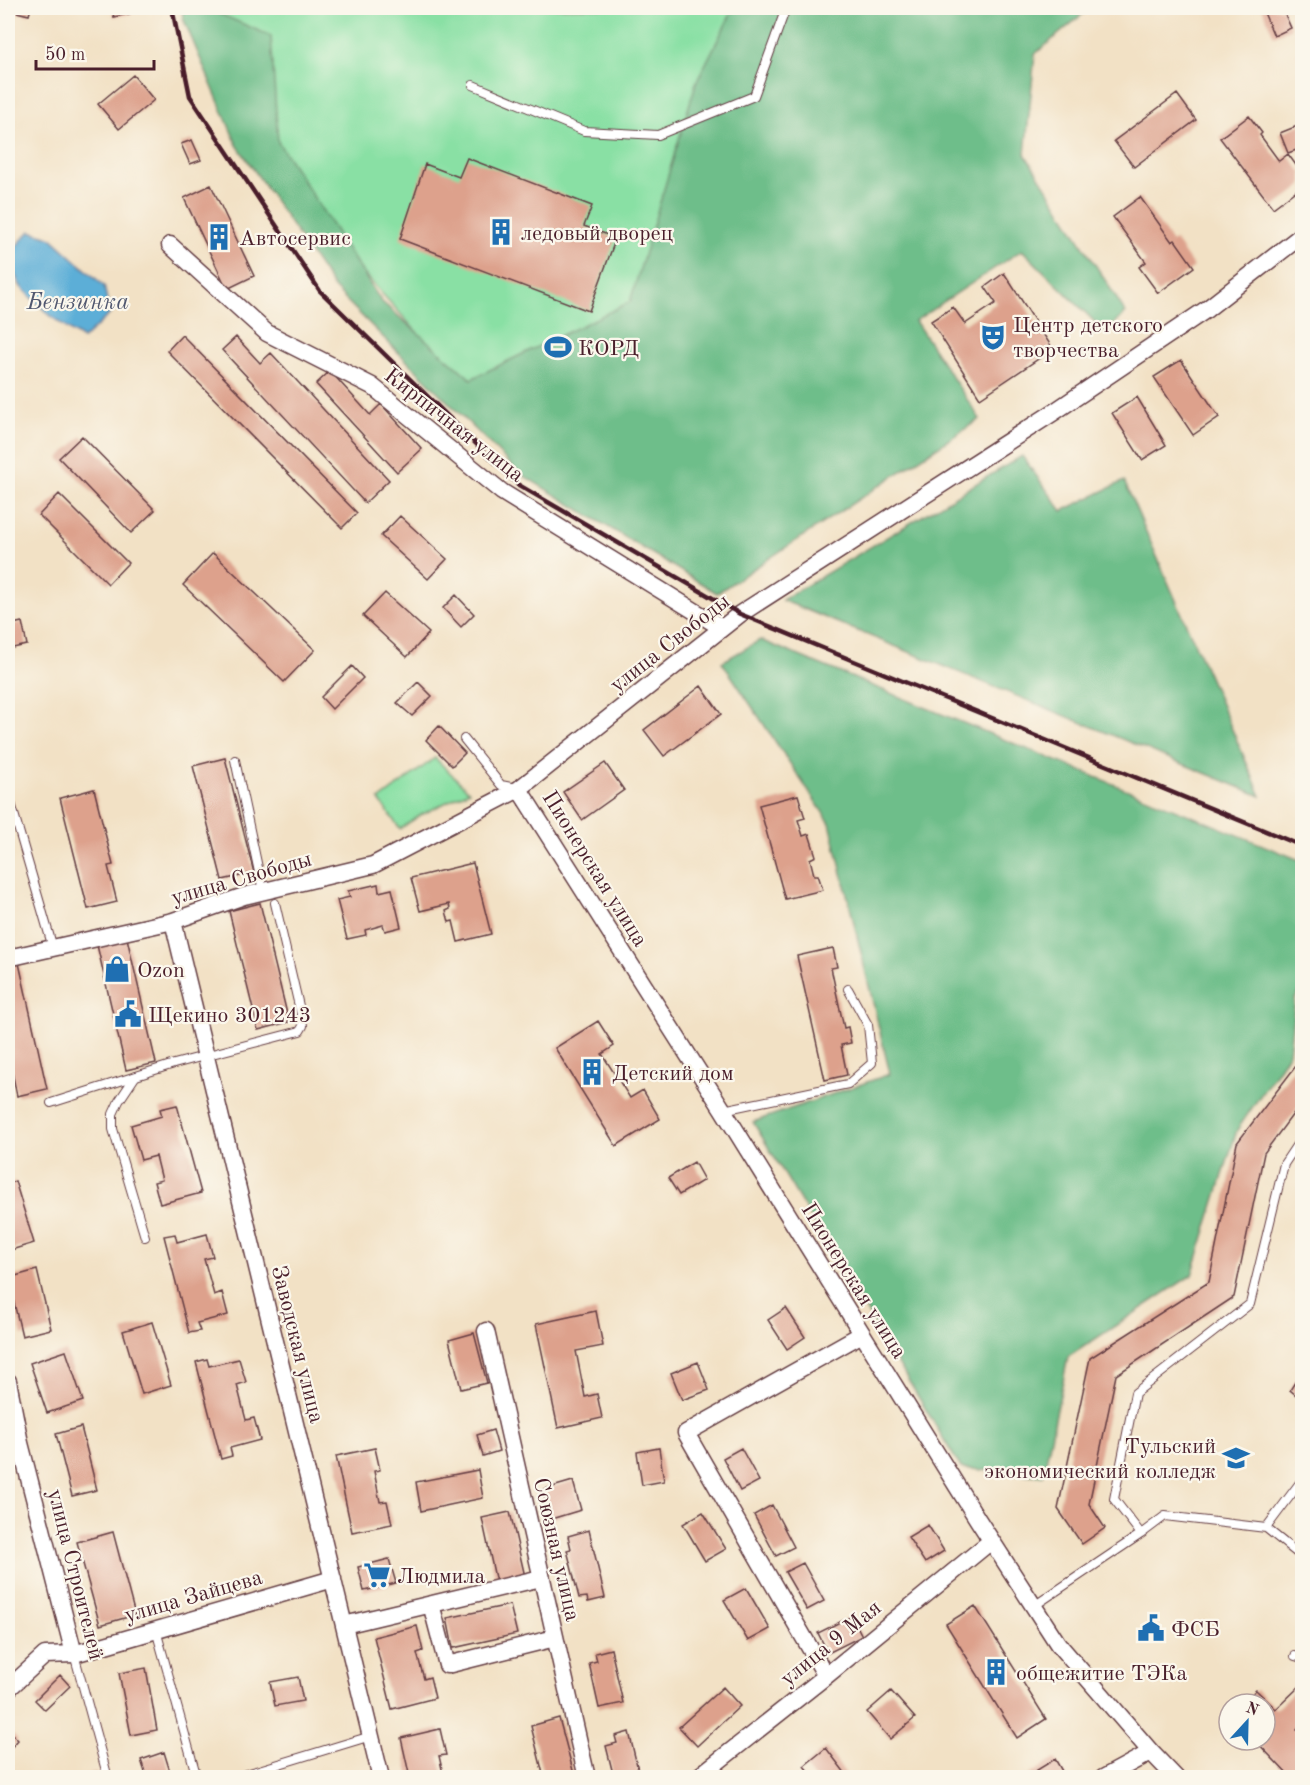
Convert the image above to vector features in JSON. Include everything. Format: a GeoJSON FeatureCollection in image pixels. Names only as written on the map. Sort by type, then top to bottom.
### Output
{"type":"FeatureCollection","features":[{"type":"Feature","properties":{"kind":"street","name":"улица Свободы"},"geometry":{"type":"LineString","coordinates":[[8,958],[173,921],[244,896],[269,897],[373,865],[519,789],[740,614],[1054,412],[1207,309],[1302,235]]}},
{"type":"Feature","properties":{"kind":"street","name":"Кирпичная улица"},"geometry":{"type":"LineString","coordinates":[[170,245],[267,333],[372,386],[502,492],[722,628]]}},
{"type":"Feature","properties":{"kind":"street","name":"Пионерская улица"},"geometry":{"type":"LineString","coordinates":[[519,789],[1058,1644],[1176,1778]]}},
{"type":"Feature","properties":{"kind":"street","name":"Заводская улица"},"geometry":{"type":"LineString","coordinates":[[173,921],[381,1778]]}},
{"type":"Feature","properties":{"kind":"street","name":"Союзная улица"},"geometry":{"type":"LineString","coordinates":[[486,1331],[587,1778]]}},
{"type":"Feature","properties":{"kind":"street"},"geometry":{"type":"LineString","coordinates":[[826,1676],[686,1433],[862,1334]]}},
{"type":"Feature","properties":{"kind":"street","name":"улица Строителей"},"geometry":{"type":"LineString","coordinates":[[8,1381],[14,1447],[74,1654]]}},
{"type":"Feature","properties":{"kind":"street","name":"улица 9 Мая"},"geometry":{"type":"LineString","coordinates":[[697,1778],[991,1541]]}},
{"type":"Feature","properties":{"kind":"street"},"geometry":{"type":"LineString","coordinates":[[344,1625],[542,1578]]}},
{"type":"Feature","properties":{"kind":"street","name":"улица Зайцева"},"geometry":{"type":"LineString","coordinates":[[8,1689],[45,1655],[74,1654],[333,1579]]}},
{"type":"Feature","properties":{"kind":"street"},"geometry":{"type":"LineString","coordinates":[[431,1604],[447,1665],[555,1638]]}},
{"type":"Feature","properties":{"kind":"street"},"geometry":{"type":"LineString","coordinates":[[1103,1778],[1151,1752]]}},
{"type":"Feature","properties":{"kind":"lane"},"geometry":{"type":"LineString","coordinates":[[473,85],[584,131],[658,135],[754,96],[786,8]]}},
{"type":"Feature","properties":{"kind":"lane"},"geometry":{"type":"LineString","coordinates":[[464,739],[501,785],[519,789]]}},
{"type":"Feature","properties":{"kind":"lane"},"geometry":{"type":"LineString","coordinates":[[51,1103],[135,1076],[300,1031],[303,1026],[235,760]]}},
{"type":"Feature","properties":{"kind":"lane"},"geometry":{"type":"LineString","coordinates":[[8,793],[53,948]]}},
{"type":"Feature","properties":{"kind":"lane"},"geometry":{"type":"LineString","coordinates":[[723,1110],[848,1084],[872,1063],[868,1025],[848,989]]}},
{"type":"Feature","properties":{"kind":"lane"},"geometry":{"type":"LineString","coordinates":[[135,1076],[113,1114],[113,1129],[145,1237]]}},
{"type":"Feature","properties":{"kind":"lane"},"geometry":{"type":"LineString","coordinates":[[1141,1534],[1114,1499],[1135,1393],[1250,1304],[1284,1164],[1302,1137]]}},
{"type":"Feature","properties":{"kind":"lane"},"geometry":{"type":"LineString","coordinates":[[1266,1528],[1302,1480]]}},
{"type":"Feature","properties":{"kind":"lane"},"geometry":{"type":"LineString","coordinates":[[1034,1606],[1141,1534],[1165,1515],[1266,1528],[1302,1557]]}},
{"type":"Feature","properties":{"kind":"lane"},"geometry":{"type":"LineString","coordinates":[[156,1629],[197,1778]]}},
{"type":"Feature","properties":{"kind":"lane","name":"улица Строителей"},"geometry":{"type":"LineString","coordinates":[[74,1654],[108,1778]]}},
{"type":"Feature","properties":{"kind":"lane"},"geometry":{"type":"LineString","coordinates":[[233,1778],[371,1736]]}},
{"type":"Feature","properties":{"kind":"green space"},"geometry":{"type":"Polygon","coordinates":[[[182,8],[206,8],[271,36],[278,142],[381,301],[471,379],[630,302],[696,83],[734,8],[1073,8],[1084,13],[1035,54],[1025,154],[1126,313],[1105,332],[1022,250],[915,321],[980,419],[717,593],[519,473],[334,288],[237,145],[183,18],[182,8]]]}},
{"type":"Feature","properties":{"kind":"green space","name":"КОРД"},"geometry":{"type":"Polygon","coordinates":[[[212,8],[940,8],[536,463],[326,232],[262,126],[212,8]]]}},
{"type":"Feature","properties":{"kind":"green space"},"geometry":{"type":"Polygon","coordinates":[[[1022,456],[1062,511],[1124,481],[1261,796],[782,600],[1022,456]]]}},
{"type":"Feature","properties":{"kind":"green space"},"geometry":{"type":"Polygon","coordinates":[[[760,640],[1302,861],[1302,989],[1295,999],[1289,1053],[1237,1130],[1192,1275],[1068,1357],[1043,1476],[961,1468],[753,1122],[890,1074],[830,823],[722,662],[760,640]]]}},
{"type":"Feature","properties":{"kind":"green space"},"geometry":{"type":"Polygon","coordinates":[[[435,758],[469,791],[419,816],[400,829],[379,800],[435,758]]]}},
{"type":"Feature","properties":{"kind":"water","name":"Бензинка"},"geometry":{"type":"Polygon","coordinates":[[[30,231],[50,237],[104,286],[110,314],[83,339],[37,303],[21,286],[8,265],[8,255],[30,231]]]}},
{"type":"Feature","properties":{"kind":"building"},"geometry":{"type":"Polygon","coordinates":[[[8,8],[31,8],[29,15],[8,10],[8,8]]]}},
{"type":"Feature","properties":{"kind":"building"},"geometry":{"type":"Polygon","coordinates":[[[111,8],[145,8],[146,10],[114,17],[111,8]]]}},
{"type":"Feature","properties":{"kind":"building"},"geometry":{"type":"Polygon","coordinates":[[[1262,8],[1282,8],[1291,28],[1274,36],[1262,8]]]}},
{"type":"Feature","properties":{"kind":"building"},"geometry":{"type":"Polygon","coordinates":[[[8,14],[11,15],[9,29],[8,29],[8,14]]]}},
{"type":"Feature","properties":{"kind":"building"},"geometry":{"type":"Polygon","coordinates":[[[133,75],[154,100],[119,129],[98,104],[133,75]]]}},
{"type":"Feature","properties":{"kind":"building"},"geometry":{"type":"Polygon","coordinates":[[[1177,94],[1196,120],[1134,167],[1114,141],[1177,94]]]}},
{"type":"Feature","properties":{"kind":"building"},"geometry":{"type":"Polygon","coordinates":[[[1249,116],[1279,161],[1288,154],[1302,171],[1302,186],[1273,208],[1220,138],[1249,116]]]}},
{"type":"Feature","properties":{"kind":"building"},"geometry":{"type":"Polygon","coordinates":[[[1302,124],[1302,148],[1288,153],[1280,133],[1302,124]]]}},
{"type":"Feature","properties":{"kind":"building"},"geometry":{"type":"Polygon","coordinates":[[[192,140],[201,160],[190,164],[181,144],[192,140]]]}},
{"type":"Feature","properties":{"kind":"building","name":"ледовый дворец"},"geometry":{"type":"Polygon","coordinates":[[[467,158],[592,206],[584,226],[616,238],[589,311],[400,239],[425,164],[459,177],[467,158]]]}},
{"type":"Feature","properties":{"kind":"building","name":"Автосервис"},"geometry":{"type":"Polygon","coordinates":[[[211,185],[254,276],[227,289],[184,198],[211,185]]]}},
{"type":"Feature","properties":{"kind":"building"},"geometry":{"type":"Polygon","coordinates":[[[1140,197],[1172,242],[1175,240],[1194,267],[1158,293],[1139,267],[1146,262],[1113,217],[1140,197]]]}},
{"type":"Feature","properties":{"kind":"building","name":"Центр детского творчества"},"geometry":{"type":"Polygon","coordinates":[[[1004,273],[1053,349],[980,398],[931,321],[953,307],[965,324],[996,303],[985,287],[1004,273]]]}},
{"type":"Feature","properties":{"kind":"building"},"geometry":{"type":"Polygon","coordinates":[[[182,335],[357,513],[342,528],[167,351],[182,335]]]}},
{"type":"Feature","properties":{"kind":"building"},"geometry":{"type":"Polygon","coordinates":[[[236,337],[260,363],[271,353],[389,480],[365,503],[222,350],[236,337]]]}},
{"type":"Feature","properties":{"kind":"building"},"geometry":{"type":"Polygon","coordinates":[[[1181,360],[1219,417],[1193,435],[1154,377],[1181,360]]]}},
{"type":"Feature","properties":{"kind":"building"},"geometry":{"type":"Polygon","coordinates":[[[330,371],[370,415],[381,404],[422,449],[397,472],[316,384],[330,371]]]}},
{"type":"Feature","properties":{"kind":"building"},"geometry":{"type":"Polygon","coordinates":[[[1137,397],[1166,445],[1142,460],[1112,413],[1137,397]]]}},
{"type":"Feature","properties":{"kind":"building"},"geometry":{"type":"Polygon","coordinates":[[[82,436],[155,510],[131,533],[59,458],[82,436]]]}},
{"type":"Feature","properties":{"kind":"building"},"geometry":{"type":"Polygon","coordinates":[[[59,494],[128,563],[108,584],[39,515],[59,494]]]}},
{"type":"Feature","properties":{"kind":"building"},"geometry":{"type":"Polygon","coordinates":[[[400,516],[447,559],[428,579],[381,536],[400,516]]]}},
{"type":"Feature","properties":{"kind":"building"},"geometry":{"type":"Polygon","coordinates":[[[213,553],[315,650],[284,682],[183,585],[213,553]]]}},
{"type":"Feature","properties":{"kind":"building"},"geometry":{"type":"Polygon","coordinates":[[[385,593],[429,633],[407,657],[363,616],[385,593]]]}},
{"type":"Feature","properties":{"kind":"building"},"geometry":{"type":"Polygon","coordinates":[[[456,595],[474,614],[461,627],[443,608],[456,595]]]}},
{"type":"Feature","properties":{"kind":"building"},"geometry":{"type":"Polygon","coordinates":[[[22,622],[27,645],[8,649],[8,625],[22,622]]]}},
{"type":"Feature","properties":{"kind":"building"},"geometry":{"type":"Polygon","coordinates":[[[352,666],[363,678],[332,709],[321,697],[352,666]]]}},
{"type":"Feature","properties":{"kind":"building"},"geometry":{"type":"Polygon","coordinates":[[[418,682],[432,696],[412,716],[397,703],[418,682]]]}},
{"type":"Feature","properties":{"kind":"building"},"geometry":{"type":"Polygon","coordinates":[[[701,686],[721,714],[664,756],[644,730],[701,686]]]}},
{"type":"Feature","properties":{"kind":"building"},"geometry":{"type":"Polygon","coordinates":[[[439,726],[465,753],[452,766],[426,740],[439,726]]]}},
{"type":"Feature","properties":{"kind":"building"},"geometry":{"type":"Polygon","coordinates":[[[225,758],[254,873],[222,880],[193,766],[225,758]]]}},
{"type":"Feature","properties":{"kind":"building"},"geometry":{"type":"Polygon","coordinates":[[[605,763],[624,790],[582,820],[563,792],[605,763]]]}},
{"type":"Feature","properties":{"kind":"building"},"geometry":{"type":"Polygon","coordinates":[[[94,789],[113,865],[108,866],[117,902],[88,909],[60,798],[94,789]]]}},
{"type":"Feature","properties":{"kind":"building"},"geometry":{"type":"Polygon","coordinates":[[[798,795],[805,818],[798,820],[803,836],[809,834],[816,856],[810,859],[814,875],[818,875],[823,890],[785,899],[759,805],[798,795]]]}},
{"type":"Feature","properties":{"kind":"building"},"geometry":{"type":"Polygon","coordinates":[[[473,863],[491,934],[458,942],[453,921],[449,922],[446,911],[450,909],[449,904],[420,911],[411,878],[473,863]]]}},
{"type":"Feature","properties":{"kind":"building"},"geometry":{"type":"Polygon","coordinates":[[[378,884],[379,892],[392,889],[401,927],[385,931],[383,925],[365,930],[366,935],[347,939],[337,900],[350,897],[348,891],[378,884]]]}},
{"type":"Feature","properties":{"kind":"building"},"geometry":{"type":"Polygon","coordinates":[[[260,903],[289,1022],[258,1030],[229,911],[260,903]]]}},
{"type":"Feature","properties":{"kind":"building"},"geometry":{"type":"Polygon","coordinates":[[[127,938],[156,1063],[126,1070],[97,945],[127,938]]]}},
{"type":"Feature","properties":{"kind":"building"},"geometry":{"type":"Polygon","coordinates":[[[833,948],[837,967],[831,968],[844,1028],[848,1027],[851,1043],[841,1045],[847,1075],[825,1080],[797,956],[833,948]]]}},
{"type":"Feature","properties":{"kind":"building"},"geometry":{"type":"Polygon","coordinates":[[[19,963],[47,1089],[17,1096],[8,1052],[8,966],[19,963]]]}},
{"type":"Feature","properties":{"kind":"building","name":"Детский дом"},"geometry":{"type":"Polygon","coordinates":[[[598,1021],[614,1046],[602,1054],[630,1098],[643,1090],[660,1119],[616,1146],[555,1048],[598,1021]]]}},
{"type":"Feature","properties":{"kind":"building"},"geometry":{"type":"Polygon","coordinates":[[[1302,1058],[1302,1102],[1264,1153],[1234,1297],[1116,1375],[1089,1504],[1105,1528],[1082,1544],[1058,1509],[1090,1358],[1209,1282],[1237,1143],[1302,1058]]]}},
{"type":"Feature","properties":{"kind":"building"},"geometry":{"type":"Polygon","coordinates":[[[177,1105],[201,1193],[160,1204],[154,1182],[162,1180],[156,1156],[141,1160],[131,1125],[162,1116],[160,1109],[177,1105]]]}},
{"type":"Feature","properties":{"kind":"building"},"geometry":{"type":"Polygon","coordinates":[[[694,1162],[704,1180],[679,1195],[668,1178],[694,1162]]]}},
{"type":"Feature","properties":{"kind":"building"},"geometry":{"type":"Polygon","coordinates":[[[15,1181],[34,1243],[8,1251],[8,1184],[15,1181]]]}},
{"type":"Feature","properties":{"kind":"building"},"geometry":{"type":"Polygon","coordinates":[[[175,1234],[177,1242],[207,1234],[213,1257],[204,1259],[214,1295],[222,1292],[228,1315],[197,1323],[200,1331],[189,1333],[164,1236],[175,1234]]]}},
{"type":"Feature","properties":{"kind":"building"},"geometry":{"type":"Polygon","coordinates":[[[37,1270],[51,1329],[22,1336],[8,1278],[37,1270]]]}},
{"type":"Feature","properties":{"kind":"building"},"geometry":{"type":"Polygon","coordinates":[[[786,1308],[805,1337],[787,1349],[768,1320],[786,1308]]]}},
{"type":"Feature","properties":{"kind":"building"},"geometry":{"type":"Polygon","coordinates":[[[596,1311],[603,1346],[576,1351],[585,1397],[597,1394],[602,1418],[558,1428],[536,1324],[596,1311]]]}},
{"type":"Feature","properties":{"kind":"building"},"geometry":{"type":"Polygon","coordinates":[[[152,1322],[171,1385],[142,1394],[123,1331],[152,1322]]]}},
{"type":"Feature","properties":{"kind":"building"},"geometry":{"type":"Polygon","coordinates":[[[474,1333],[487,1383],[461,1389],[449,1340],[474,1333]]]}},
{"type":"Feature","properties":{"kind":"building"},"geometry":{"type":"Polygon","coordinates":[[[66,1351],[83,1401],[47,1413],[30,1363],[66,1351]]]}},
{"type":"Feature","properties":{"kind":"building"},"geometry":{"type":"Polygon","coordinates":[[[207,1359],[209,1366],[239,1359],[246,1382],[237,1385],[246,1420],[254,1418],[260,1440],[230,1448],[232,1456],[221,1459],[196,1362],[207,1359]]]}},
{"type":"Feature","properties":{"kind":"building"},"geometry":{"type":"Polygon","coordinates":[[[698,1362],[709,1390],[682,1400],[671,1373],[698,1362]]]}},
{"type":"Feature","properties":{"kind":"building"},"geometry":{"type":"Polygon","coordinates":[[[1302,1371],[1302,1400],[1290,1390],[1302,1371]]]}},
{"type":"Feature","properties":{"kind":"building"},"geometry":{"type":"Polygon","coordinates":[[[81,1427],[97,1490],[72,1496],[56,1434],[81,1427]]]}},
{"type":"Feature","properties":{"kind":"building"},"geometry":{"type":"Polygon","coordinates":[[[493,1430],[499,1451],[483,1456],[477,1435],[493,1430]]]}},
{"type":"Feature","properties":{"kind":"building"},"geometry":{"type":"Polygon","coordinates":[[[375,1448],[380,1470],[374,1471],[380,1502],[387,1501],[392,1524],[352,1532],[336,1456],[375,1448]]]}},
{"type":"Feature","properties":{"kind":"building"},"geometry":{"type":"Polygon","coordinates":[[[659,1448],[664,1481],[642,1485],[637,1452],[659,1448]]]}},
{"type":"Feature","properties":{"kind":"building"},"geometry":{"type":"Polygon","coordinates":[[[741,1448],[759,1481],[740,1491],[723,1458],[741,1448]]]}},
{"type":"Feature","properties":{"kind":"building"},"geometry":{"type":"Polygon","coordinates":[[[478,1470],[483,1498],[421,1511],[416,1482],[478,1470]]]}},
{"type":"Feature","properties":{"kind":"building"},"geometry":{"type":"Polygon","coordinates":[[[573,1481],[581,1510],[551,1519],[542,1490],[573,1481]]]}},
{"type":"Feature","properties":{"kind":"building"},"geometry":{"type":"Polygon","coordinates":[[[772,1505],[794,1547],[776,1556],[754,1515],[772,1505]]]}},
{"type":"Feature","properties":{"kind":"building"},"geometry":{"type":"Polygon","coordinates":[[[510,1512],[526,1581],[497,1587],[482,1518],[510,1512]]]}},
{"type":"Feature","properties":{"kind":"building"},"geometry":{"type":"Polygon","coordinates":[[[703,1512],[726,1549],[705,1561],[683,1524],[703,1512]]]}},
{"type":"Feature","properties":{"kind":"building"},"geometry":{"type":"Polygon","coordinates":[[[928,1525],[944,1551],[925,1563],[908,1537],[928,1525]]]}},
{"type":"Feature","properties":{"kind":"building"},"geometry":{"type":"Polygon","coordinates":[[[589,1530],[605,1598],[588,1602],[587,1597],[579,1598],[567,1550],[571,1549],[568,1536],[589,1530]]]}},
{"type":"Feature","properties":{"kind":"building"},"geometry":{"type":"Polygon","coordinates":[[[113,1532],[135,1615],[100,1625],[77,1542],[113,1532]]]}},
{"type":"Feature","properties":{"kind":"building","name":"Людмила"},"geometry":{"type":"Polygon","coordinates":[[[389,1559],[396,1583],[364,1591],[358,1567],[389,1559]]]}},
{"type":"Feature","properties":{"kind":"building"},"geometry":{"type":"Polygon","coordinates":[[[803,1563],[824,1601],[807,1610],[785,1572],[803,1563]]]}},
{"type":"Feature","properties":{"kind":"building"},"geometry":{"type":"Polygon","coordinates":[[[746,1588],[770,1629],[748,1641],[724,1600],[746,1588]]]}},
{"type":"Feature","properties":{"kind":"building"},"geometry":{"type":"Polygon","coordinates":[[[510,1605],[517,1634],[453,1648],[447,1618],[510,1605]]]}},
{"type":"Feature","properties":{"kind":"building","name":"общежитие ТЭКа"},"geometry":{"type":"Polygon","coordinates":[[[975,1606],[1046,1719],[1017,1738],[946,1624],[975,1606]]]}},
{"type":"Feature","properties":{"kind":"building"},"geometry":{"type":"Polygon","coordinates":[[[852,1616],[862,1636],[828,1653],[818,1633],[852,1616]]]}},
{"type":"Feature","properties":{"kind":"building"},"geometry":{"type":"Polygon","coordinates":[[[417,1626],[423,1651],[417,1653],[424,1679],[430,1677],[435,1698],[392,1709],[374,1637],[417,1626]]]}},
{"type":"Feature","properties":{"kind":"building"},"geometry":{"type":"Polygon","coordinates":[[[611,1649],[623,1703],[599,1708],[589,1663],[597,1661],[595,1653],[611,1649]]]}},
{"type":"Feature","properties":{"kind":"building"},"geometry":{"type":"Polygon","coordinates":[[[146,1668],[157,1730],[131,1735],[119,1673],[146,1668]]]}},
{"type":"Feature","properties":{"kind":"building"},"geometry":{"type":"Polygon","coordinates":[[[60,1675],[70,1686],[45,1710],[35,1700],[60,1675]]]}},
{"type":"Feature","properties":{"kind":"building"},"geometry":{"type":"Polygon","coordinates":[[[298,1677],[303,1701],[275,1706],[270,1682],[298,1677]]]}},
{"type":"Feature","properties":{"kind":"building"},"geometry":{"type":"Polygon","coordinates":[[[1302,1684],[1302,1724],[1297,1730],[1302,1736],[1302,1768],[1294,1778],[1291,1778],[1266,1752],[1277,1752],[1277,1708],[1302,1684]]]}},
{"type":"Feature","properties":{"kind":"building"},"geometry":{"type":"Polygon","coordinates":[[[723,1687],[740,1706],[697,1746],[679,1727],[723,1687]]]}},
{"type":"Feature","properties":{"kind":"building"},"geometry":{"type":"Polygon","coordinates":[[[891,1691],[915,1718],[890,1739],[867,1712],[891,1691]]]}},
{"type":"Feature","properties":{"kind":"building"},"geometry":{"type":"Polygon","coordinates":[[[559,1718],[575,1778],[544,1778],[531,1726],[559,1718]]]}},
{"type":"Feature","properties":{"kind":"building"},"geometry":{"type":"Polygon","coordinates":[[[440,1729],[446,1755],[439,1756],[444,1778],[410,1778],[401,1738],[440,1729]]]}},
{"type":"Feature","properties":{"kind":"building"},"geometry":{"type":"Polygon","coordinates":[[[8,1730],[18,1740],[8,1751],[8,1730]]]}},
{"type":"Feature","properties":{"kind":"building"},"geometry":{"type":"Polygon","coordinates":[[[629,1732],[640,1778],[614,1778],[606,1746],[617,1743],[615,1736],[629,1732]]]}},
{"type":"Feature","properties":{"kind":"building"},"geometry":{"type":"Polygon","coordinates":[[[826,1748],[849,1778],[814,1778],[804,1766],[826,1748]]]}},
{"type":"Feature","properties":{"kind":"building"},"geometry":{"type":"Polygon","coordinates":[[[164,1752],[172,1778],[147,1778],[141,1760],[164,1752]]]}},
{"type":"Feature","properties":{"kind":"building"},"geometry":{"type":"Polygon","coordinates":[[[1055,1759],[1066,1778],[1024,1778],[1055,1759]]]}},
{"type":"Feature","properties":{"kind":"building"},"geometry":{"type":"Polygon","coordinates":[[[96,1772],[98,1778],[79,1778],[79,1777],[96,1772]]]}},
{"type":"Feature","properties":{"kind":"railway"},"geometry":{"type":"LineString","coordinates":[[172,8],[190,96],[320,291],[517,484],[740,614],[1302,846]]}},
{"type":"Feature","properties":{"kind":"place","name":"ледовый дворец"},"geometry":{"type":"Point","coordinates":[501,232]}},
{"type":"Feature","properties":{"kind":"place","name":"Автосервис"},"geometry":{"type":"Point","coordinates":[219,237]}},
{"type":"Feature","properties":{"kind":"place","name":"Центр детского творчества"},"geometry":{"type":"Point","coordinates":[993,337]}},
{"type":"Feature","properties":{"kind":"place","name":"КОРД"},"geometry":{"type":"Point","coordinates":[558,347]}},
{"type":"Feature","properties":{"kind":"place","name":"Ozon"},"geometry":{"type":"Point","coordinates":[117,969]}},
{"type":"Feature","properties":{"kind":"place","name":"Щекино 301243"},"geometry":{"type":"Point","coordinates":[128,1014]}},
{"type":"Feature","properties":{"kind":"place","name":"Детский дом"},"geometry":{"type":"Point","coordinates":[592,1072]}},
{"type":"Feature","properties":{"kind":"place","name":"Тульский экономический колледж"},"geometry":{"type":"Point","coordinates":[1236,1458]}},
{"type":"Feature","properties":{"kind":"place","name":"Людмила"},"geometry":{"type":"Point","coordinates":[377,1575]}},
{"type":"Feature","properties":{"kind":"place","name":"ФСБ"},"geometry":{"type":"Point","coordinates":[1151,1628]}},
{"type":"Feature","properties":{"kind":"place","name":"общежитие ТЭКа"},"geometry":{"type":"Point","coordinates":[996,1672]}}]}
